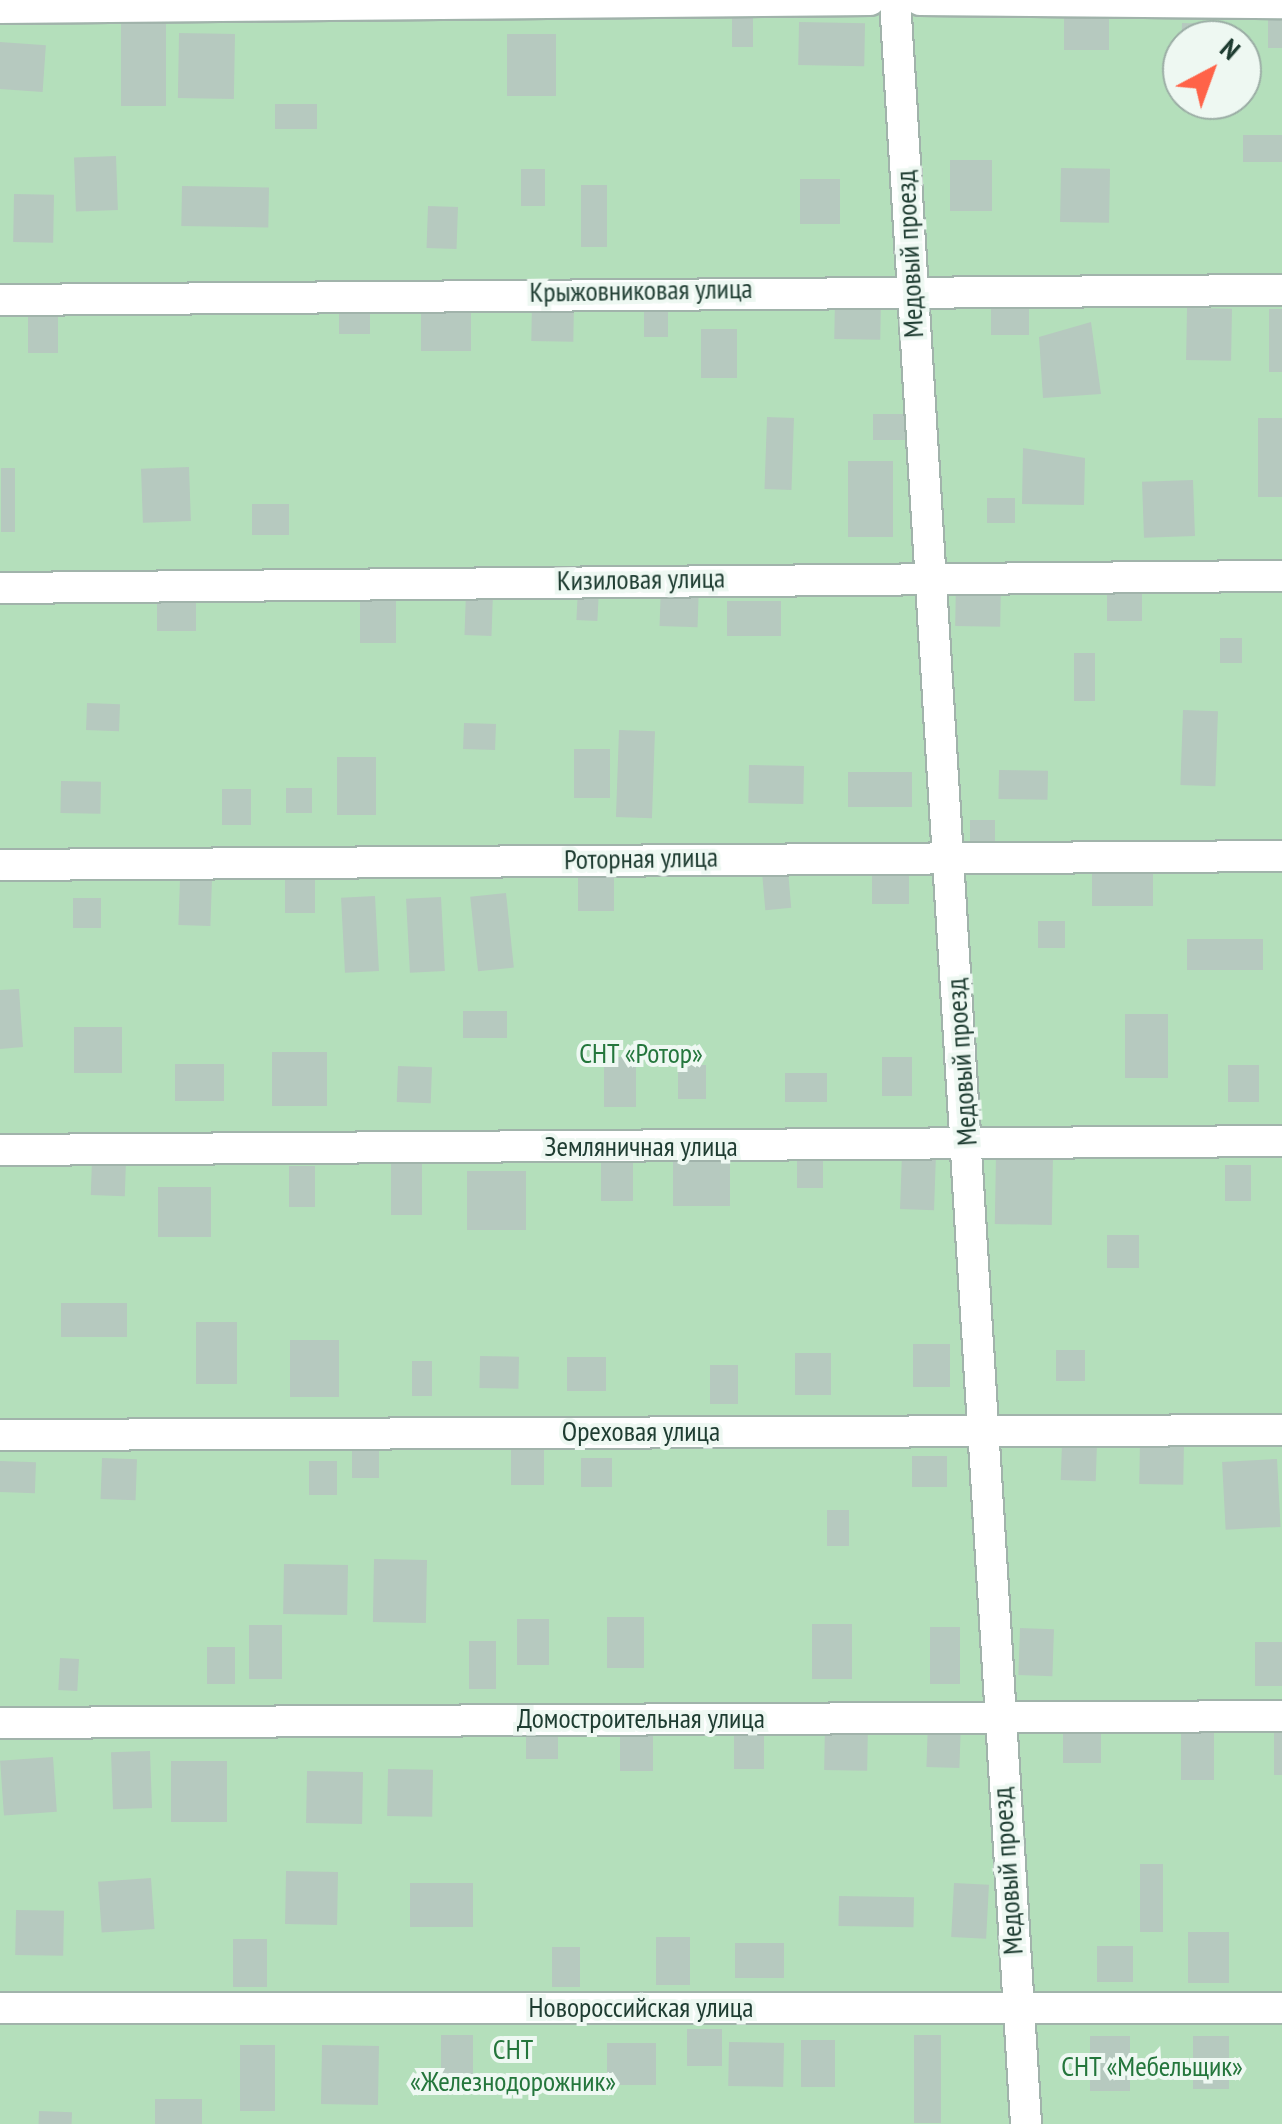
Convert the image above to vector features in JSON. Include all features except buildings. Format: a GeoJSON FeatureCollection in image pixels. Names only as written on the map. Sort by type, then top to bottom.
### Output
{"type":"FeatureCollection","features":[{"type":"Feature","properties":{"kind":"street"},"geometry":{"type":"LineString","coordinates":[[0,8],[870,0]]}},
{"type":"Feature","properties":{"kind":"street","name":"Медовый проезд"},"geometry":{"type":"LineString","coordinates":[[895,0],[946,855],[986,1428],[996,1715],[1026,2124]]}},
{"type":"Feature","properties":{"kind":"street"},"geometry":{"type":"LineString","coordinates":[[920,0],[1282,4]]}},
{"type":"Feature","properties":{"kind":"street","name":"Крыжовниковая улица"},"geometry":{"type":"LineString","coordinates":[[0,300],[910,286],[1282,290]]}},
{"type":"Feature","properties":{"kind":"street","name":"Кизиловая улица"},"geometry":{"type":"LineString","coordinates":[[0,588],[932,576],[1282,576]]}},
{"type":"Feature","properties":{"kind":"street","name":"Роторная улица"},"geometry":{"type":"LineString","coordinates":[[0,865],[946,855],[1282,856]]}},
{"type":"Feature","properties":{"kind":"street","name":"Земляничная улица"},"geometry":{"type":"LineString","coordinates":[[0,1150],[1282,1141]]}},
{"type":"Feature","properties":{"kind":"street","name":"Ореховая улица"},"geometry":{"type":"LineString","coordinates":[[0,1435],[986,1428],[1282,1430]]}},
{"type":"Feature","properties":{"kind":"street","name":"Домостроительная улица"},"geometry":{"type":"LineString","coordinates":[[0,1723],[1282,1716]]}},
{"type":"Feature","properties":{"kind":"street","name":"Новороссийская улица"},"geometry":{"type":"LineString","coordinates":[[0,2008],[1282,2008]]}},
{"type":"Feature","properties":{"kind":"green space","name":"СНТ «Ротор»"},"geometry":{"type":"Polygon","coordinates":[[[0,0],[1282,0],[1282,2124],[0,2124],[0,0]]]}},
{"type":"Feature","properties":{"kind":"park label","name":"СНТ «Железнодорожник»"},"geometry":{"type":"Point","coordinates":[513,2065]}},
{"type":"Feature","properties":{"kind":"park label","name":"СНТ «Мебельщик»"},"geometry":{"type":"Point","coordinates":[1152,2066]}}]}
